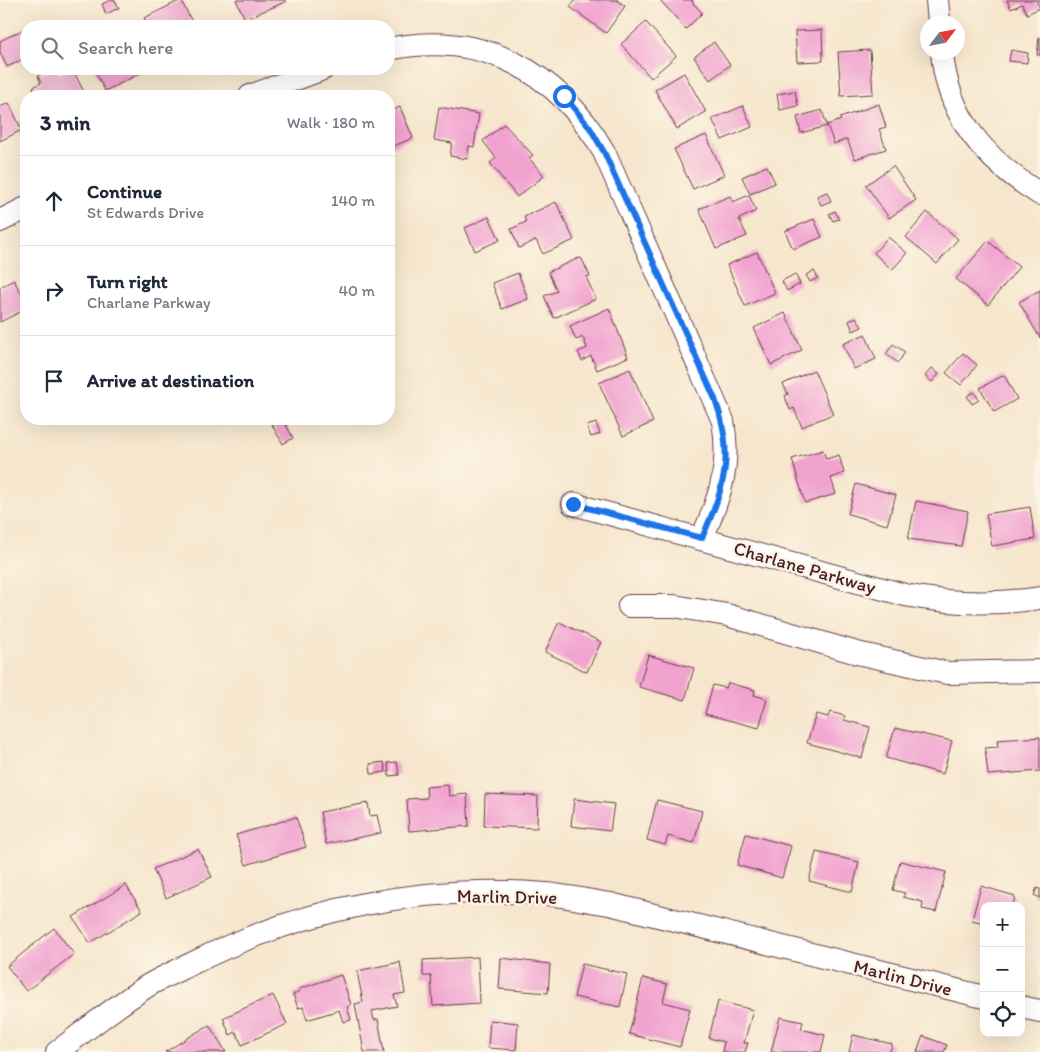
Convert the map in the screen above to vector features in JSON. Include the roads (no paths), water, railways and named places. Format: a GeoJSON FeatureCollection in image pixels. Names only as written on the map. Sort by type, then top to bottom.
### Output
{"type":"FeatureCollection","features":[{"type":"Feature","properties":{"kind":"street"},"geometry":{"type":"LineString","coordinates":[[937,0],[938,15]]}},
{"type":"Feature","properties":{"kind":"street"},"geometry":{"type":"LineString","coordinates":[[395,48],[425,44],[448,45],[497,56],[545,81],[564,96],[590,128],[608,161],[723,421],[726,441],[725,471],[702,538]]}},
{"type":"Feature","properties":{"kind":"street"},"geometry":{"type":"LineString","coordinates":[[943,60],[952,102],[977,143],[996,162],[1040,194]]}},
{"type":"Feature","properties":{"kind":"street"},"geometry":{"type":"LineString","coordinates":[[266,90],[307,75]]}},
{"type":"Feature","properties":{"kind":"street"},"geometry":{"type":"LineString","coordinates":[[0,221],[20,211]]}},
{"type":"Feature","properties":{"kind":"street","name":"Charlane Parkway"},"geometry":{"type":"LineString","coordinates":[[573,504],[905,595],[940,602],[980,604],[1040,598]]}},
{"type":"Feature","properties":{"kind":"street"},"geometry":{"type":"LineString","coordinates":[[629,606],[674,606],[727,615],[867,656],[947,673],[1040,671]]}},
{"type":"Feature","properties":{"kind":"street","name":"Marlin Drive"},"geometry":{"type":"LineString","coordinates":[[57,1052],[108,1013],[151,984],[227,946],[295,920],[384,899],[483,892],[547,894],[610,904],[980,996]]}},
{"type":"Feature","properties":{"kind":"street"},"geometry":{"type":"LineString","coordinates":[[1025,1007],[1040,1011]]}}]}
